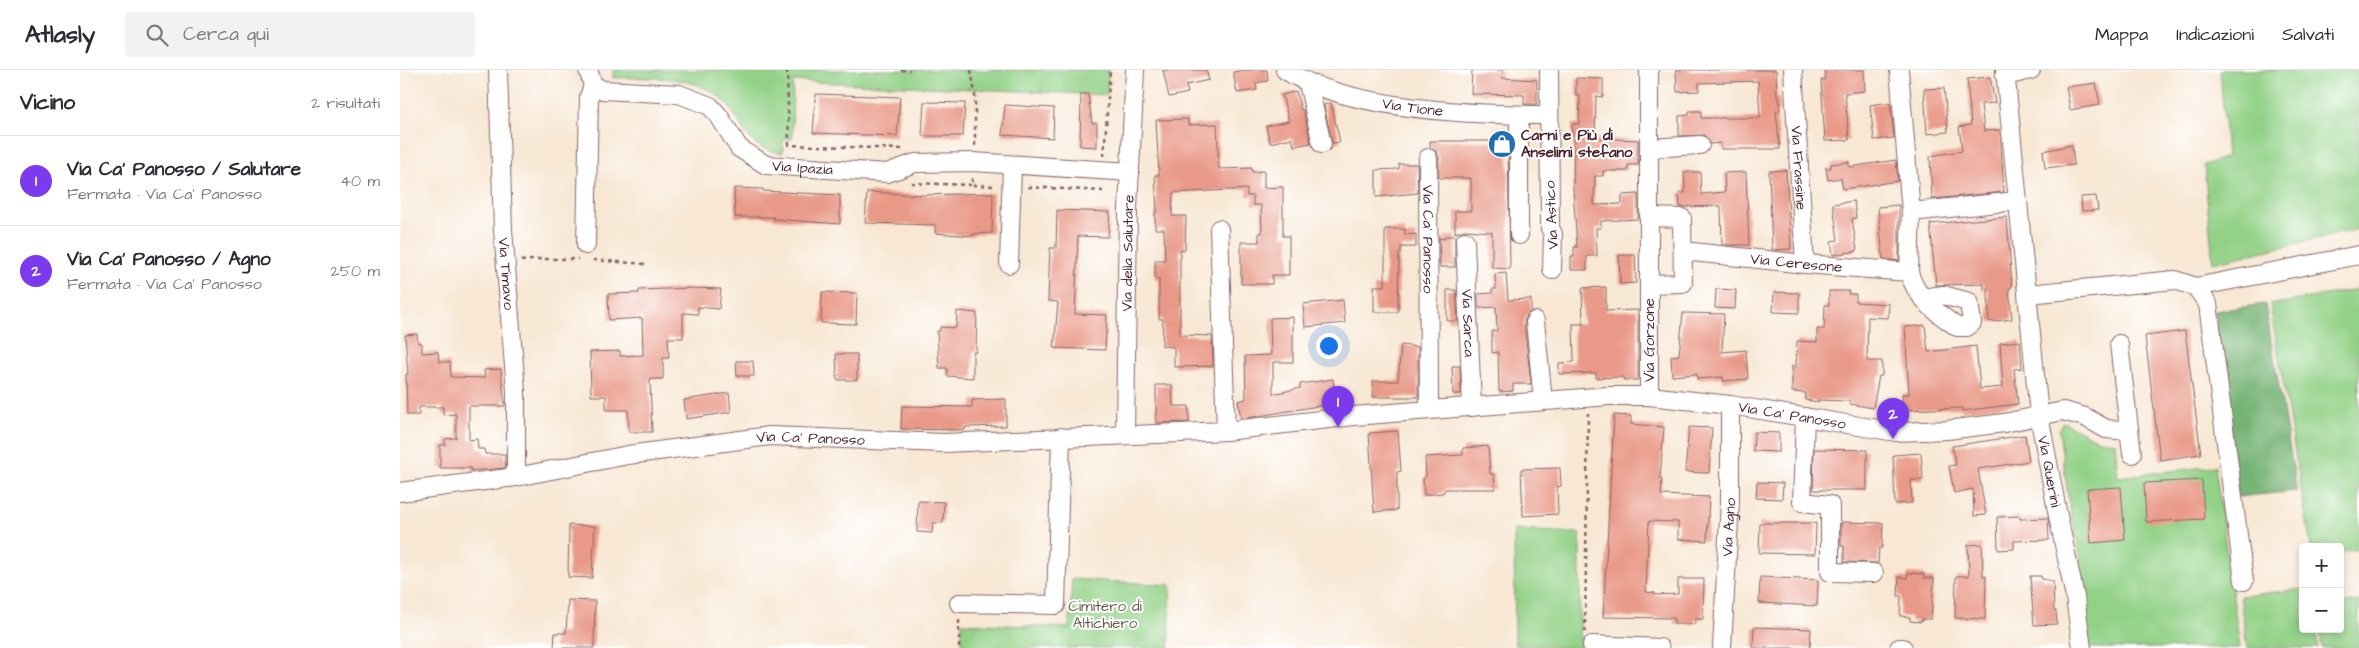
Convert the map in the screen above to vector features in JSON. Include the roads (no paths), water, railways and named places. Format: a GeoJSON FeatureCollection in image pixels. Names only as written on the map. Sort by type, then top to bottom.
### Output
{"type":"FeatureCollection","features":[{"type":"Feature","properties":{"kind":"street","name":"Via Timavo"},"geometry":{"type":"LineString","coordinates":[[498,70],[504,230],[516,391],[516,476]]}},
{"type":"Feature","properties":{"kind":"street","name":"Via della Salutare"},"geometry":{"type":"LineString","coordinates":[[1126,435],[1130,172],[1135,70]]}},
{"type":"Feature","properties":{"kind":"street","name":"Via Tione"},"geometry":{"type":"LineString","coordinates":[[1285,70],[1308,83],[1360,98],[1425,109],[1549,115]]}},
{"type":"Feature","properties":{"kind":"street","name":"Via Astico"},"geometry":{"type":"LineString","coordinates":[[1549,70],[1552,270]]}},
{"type":"Feature","properties":{"kind":"street","name":"Via Gorzone"},"geometry":{"type":"LineString","coordinates":[[1649,70],[1649,396]]}},
{"type":"Feature","properties":{"kind":"street","name":"Via Frassine"},"geometry":{"type":"LineString","coordinates":[[1793,70],[1805,264]]}},
{"type":"Feature","properties":{"kind":"street"},"geometry":{"type":"LineString","coordinates":[[1899,70],[1910,212],[1910,272],[1912,283],[1923,298]]}},
{"type":"Feature","properties":{"kind":"street"},"geometry":{"type":"LineString","coordinates":[[2005,73],[2031,70]]}},
{"type":"Feature","properties":{"kind":"street","name":"Via Querini"},"geometry":{"type":"LineString","coordinates":[[2005,73],[2039,415],[2075,597],[2082,648]]}},
{"type":"Feature","properties":{"kind":"street","name":"Via Ipazia"},"geometry":{"type":"LineString","coordinates":[[591,77],[603,90],[679,94],[710,106],[719,116],[740,148],[766,165],[888,173],[915,163],[927,162],[1130,172]]}},
{"type":"Feature","properties":{"kind":"street","name":"Via Ipazia"},"geometry":{"type":"LineString","coordinates":[[586,244],[591,77]]}},
{"type":"Feature","properties":{"kind":"street"},"geometry":{"type":"LineString","coordinates":[[1308,83],[1322,144]]}},
{"type":"Feature","properties":{"kind":"street"},"geometry":{"type":"LineString","coordinates":[[1519,115],[1520,235]]}},
{"type":"Feature","properties":{"kind":"street"},"geometry":{"type":"LineString","coordinates":[[1649,148],[1700,145]]}},
{"type":"Feature","properties":{"kind":"street","name":"Via Ca' Panosso"},"geometry":{"type":"LineString","coordinates":[[1428,158],[1429,410]]}},
{"type":"Feature","properties":{"kind":"street"},"geometry":{"type":"LineString","coordinates":[[1009,264],[1012,165]]}},
{"type":"Feature","properties":{"kind":"street"},"geometry":{"type":"LineString","coordinates":[[1910,212],[2017,201]]}},
{"type":"Feature","properties":{"kind":"street","name":"Via Gorzone"},"geometry":{"type":"LineString","coordinates":[[1649,284],[1683,283],[1682,218],[1650,217]]}},
{"type":"Feature","properties":{"kind":"street"},"geometry":{"type":"LineString","coordinates":[[1219,229],[1226,431]]}},
{"type":"Feature","properties":{"kind":"street","name":"Via Sarca"},"geometry":{"type":"LineString","coordinates":[[1465,241],[1472,407]]}},
{"type":"Feature","properties":{"kind":"street","name":"Via Ceresone"},"geometry":{"type":"LineString","coordinates":[[1683,251],[1805,264],[1910,272]]}},
{"type":"Feature","properties":{"kind":"street"},"geometry":{"type":"LineString","coordinates":[[2028,294],[2175,280],[2196,287],[2359,255]]}},
{"type":"Feature","properties":{"kind":"street"},"geometry":{"type":"LineString","coordinates":[[2196,287],[2208,304],[2244,581]]}},
{"type":"Feature","properties":{"kind":"street"},"geometry":{"type":"LineString","coordinates":[[1535,321],[1543,401]]}},
{"type":"Feature","properties":{"kind":"street"},"geometry":{"type":"LineString","coordinates":[[2119,344],[2132,454]]}},
{"type":"Feature","properties":{"kind":"street","name":"Via Ca' Panosso"},"geometry":{"type":"LineString","coordinates":[[400,492],[516,476],[628,455],[770,436],[944,443],[1226,431],[1588,396],[1649,396],[1730,405],[1862,428],[1914,432],[2004,423],[2063,411],[2085,417],[2106,429],[2129,428]]}},
{"type":"Feature","properties":{"kind":"street","name":"Via Agno"},"geometry":{"type":"LineString","coordinates":[[1722,648],[1730,501],[1730,405]]}},
{"type":"Feature","properties":{"kind":"street"},"geometry":{"type":"LineString","coordinates":[[1805,417],[1802,502],[1830,505],[1830,572],[1874,573]]}},
{"type":"Feature","properties":{"kind":"street"},"geometry":{"type":"LineString","coordinates":[[959,603],[1056,605],[1061,437]]}},
{"type":"Feature","properties":{"kind":"street"},"geometry":{"type":"LineString","coordinates":[[1592,645],[1660,648]]}},
{"type":"Feature","properties":{"kind":"place","name":"Carni e Più di Anselimi stefano"},"geometry":{"type":"Point","coordinates":[1502,144]}},
{"type":"Feature","properties":{"kind":"place","name":"Via Ca' Panosso / Salutare"},"geometry":{"type":"Point","coordinates":[1338,427]}},
{"type":"Feature","properties":{"kind":"place","name":"Via Ca' Panosso / Agno"},"geometry":{"type":"Point","coordinates":[1893,439]}},
{"type":"Feature","properties":{"kind":"park label","name":"Cimitero di Altichiero"},"geometry":{"type":"Point","coordinates":[1105,614]}}]}
